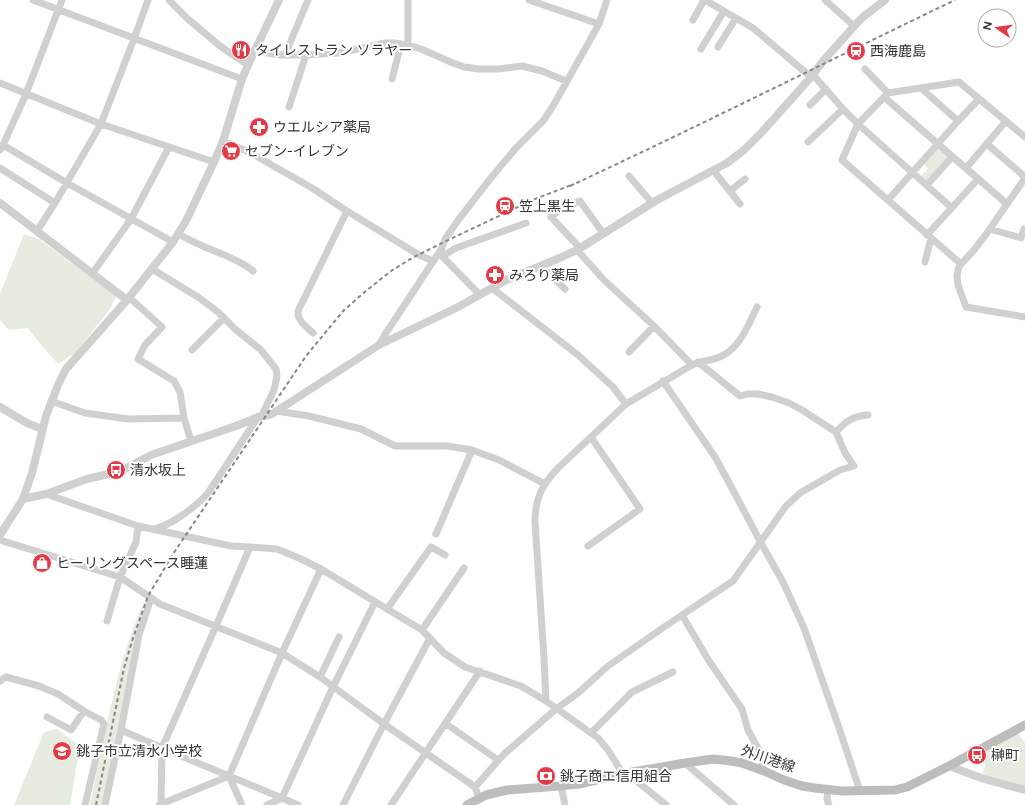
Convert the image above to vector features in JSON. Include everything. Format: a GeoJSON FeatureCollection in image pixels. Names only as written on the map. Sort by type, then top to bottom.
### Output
{"type":"FeatureCollection","features":[{"type":"Feature","properties":{"kind":"main road","name":"外川港線"},"geometry":{"type":"LineString","coordinates":[[467,805],[486,795],[507,790],[579,784],[685,763],[713,760],[742,763],[802,786],[842,792],[895,790],[907,787],[950,766],[1025,726]]}},
{"type":"Feature","properties":{"kind":"street"},"geometry":{"type":"LineString","coordinates":[[33,0],[242,79]]}},
{"type":"Feature","properties":{"kind":"street"},"geometry":{"type":"LineString","coordinates":[[62,0],[26,94],[2,147],[173,242]]}},
{"type":"Feature","properties":{"kind":"street"},"geometry":{"type":"LineString","coordinates":[[37,231],[101,124],[148,0]]}},
{"type":"Feature","properties":{"kind":"street"},"geometry":{"type":"LineString","coordinates":[[169,0],[188,19],[220,46],[248,65]]}},
{"type":"Feature","properties":{"kind":"street"},"geometry":{"type":"LineString","coordinates":[[0,535],[23,499],[32,473],[42,429],[58,385],[66,369],[128,299],[179,234],[189,216],[223,141],[242,79],[279,0]]}},
{"type":"Feature","properties":{"kind":"street"},"geometry":{"type":"LineString","coordinates":[[284,55],[308,0]]}},
{"type":"Feature","properties":{"kind":"street"},"geometry":{"type":"LineString","coordinates":[[392,79],[404,45],[408,0]]}},
{"type":"Feature","properties":{"kind":"street"},"geometry":{"type":"LineString","coordinates":[[529,0],[600,24]]}},
{"type":"Feature","properties":{"kind":"street"},"geometry":{"type":"LineString","coordinates":[[440,254],[445,239],[459,219],[516,148],[543,121],[553,106],[600,24],[607,0]]}},
{"type":"Feature","properties":{"kind":"street"},"geometry":{"type":"LineString","coordinates":[[693,20],[704,0],[753,28],[811,77],[815,77],[858,124],[952,208]]}},
{"type":"Feature","properties":{"kind":"street"},"geometry":{"type":"LineString","coordinates":[[825,0],[854,26]]}},
{"type":"Feature","properties":{"kind":"street"},"geometry":{"type":"LineString","coordinates":[[23,499],[46,494],[87,479],[121,471],[151,456],[272,414],[379,345],[458,307],[508,279],[578,249],[652,203],[727,163],[744,150],[762,132],[863,16],[882,1]]}},
{"type":"Feature","properties":{"kind":"street"},"geometry":{"type":"LineString","coordinates":[[701,49],[724,11]]}},
{"type":"Feature","properties":{"kind":"street"},"geometry":{"type":"LineString","coordinates":[[718,47],[736,18]]}},
{"type":"Feature","properties":{"kind":"street"},"geometry":{"type":"LineString","coordinates":[[255,51],[280,55],[339,53],[386,43],[421,49],[464,67],[498,69],[522,66],[542,71],[566,81]]}},
{"type":"Feature","properties":{"kind":"street"},"geometry":{"type":"LineString","coordinates":[[289,107],[306,55]]}},
{"type":"Feature","properties":{"kind":"street"},"geometry":{"type":"LineString","coordinates":[[865,69],[886,95],[952,157],[1007,204]]}},
{"type":"Feature","properties":{"kind":"street"},"geometry":{"type":"LineString","coordinates":[[961,264],[842,160],[858,124],[886,95],[960,82],[1025,137]]}},
{"type":"Feature","properties":{"kind":"street"},"geometry":{"type":"LineString","coordinates":[[0,84],[101,124],[214,162]]}},
{"type":"Feature","properties":{"kind":"street"},"geometry":{"type":"LineString","coordinates":[[922,88],[958,121]]}},
{"type":"Feature","properties":{"kind":"street"},"geometry":{"type":"LineString","coordinates":[[810,105],[826,89]]}},
{"type":"Feature","properties":{"kind":"street"},"geometry":{"type":"LineString","coordinates":[[888,200],[979,99]]}},
{"type":"Feature","properties":{"kind":"street"},"geometry":{"type":"LineString","coordinates":[[808,142],[843,109]]}},
{"type":"Feature","properties":{"kind":"street"},"geometry":{"type":"LineString","coordinates":[[966,168],[1006,121]]}},
{"type":"Feature","properties":{"kind":"street"},"geometry":{"type":"LineString","coordinates":[[223,141],[251,153],[312,188],[419,255],[433,261]]}},
{"type":"Feature","properties":{"kind":"street"},"geometry":{"type":"LineString","coordinates":[[987,144],[1025,178],[990,229],[961,264],[958,269],[958,285],[966,307],[1025,317]]}},
{"type":"Feature","properties":{"kind":"street"},"geometry":{"type":"LineString","coordinates":[[92,274],[131,218],[168,147]]}},
{"type":"Feature","properties":{"kind":"street"},"geometry":{"type":"LineString","coordinates":[[927,185],[952,157]]}},
{"type":"Feature","properties":{"kind":"street"},"geometry":{"type":"LineString","coordinates":[[0,168],[55,203]]}},
{"type":"Feature","properties":{"kind":"street"},"geometry":{"type":"LineString","coordinates":[[713,170],[740,204]]}},
{"type":"Feature","properties":{"kind":"street"},"geometry":{"type":"LineString","coordinates":[[629,176],[652,203]]}},
{"type":"Feature","properties":{"kind":"street"},"geometry":{"type":"LineString","coordinates":[[730,191],[745,179]]}},
{"type":"Feature","properties":{"kind":"street"},"geometry":{"type":"LineString","coordinates":[[926,262],[929,236],[978,179]]}},
{"type":"Feature","properties":{"kind":"street"},"geometry":{"type":"LineString","coordinates":[[475,787],[504,754],[556,709],[578,693],[608,666],[733,581],[786,506],[800,493],[840,470],[854,466],[845,452],[836,432],[789,403],[758,394],[747,394],[740,396],[695,363],[604,280],[551,217],[562,208],[580,201],[603,233]]}},
{"type":"Feature","properties":{"kind":"street"},"geometry":{"type":"LineString","coordinates":[[0,203],[92,274],[128,299],[162,328],[146,346],[138,359],[174,381],[180,392],[184,418],[191,441]]}},
{"type":"Feature","properties":{"kind":"street"},"geometry":{"type":"LineString","coordinates":[[313,333],[300,321],[298,311],[348,211]]}},
{"type":"Feature","properties":{"kind":"street"},"geometry":{"type":"LineString","coordinates":[[379,345],[433,261],[440,254],[526,223]]}},
{"type":"Feature","properties":{"kind":"street"},"geometry":{"type":"LineString","coordinates":[[990,229],[1021,238],[1024,229]]}},
{"type":"Feature","properties":{"kind":"street"},"geometry":{"type":"LineString","coordinates":[[179,234],[189,240],[222,253],[249,267],[253,271]]}},
{"type":"Feature","properties":{"kind":"street"},"geometry":{"type":"LineString","coordinates":[[440,254],[480,295]]}},
{"type":"Feature","properties":{"kind":"street"},"geometry":{"type":"LineString","coordinates":[[541,266],[565,289]]}},
{"type":"Feature","properties":{"kind":"street"},"geometry":{"type":"LineString","coordinates":[[152,269],[198,297],[218,312],[235,329],[260,350],[276,369],[277,376],[274,390],[260,417],[208,494],[201,501],[176,518],[160,528],[152,529]]}},
{"type":"Feature","properties":{"kind":"street"},"geometry":{"type":"LineString","coordinates":[[492,288],[578,354],[613,387],[626,404]]}},
{"type":"Feature","properties":{"kind":"street"},"geometry":{"type":"LineString","coordinates":[[546,702],[534,522],[540,492],[550,476],[626,404],[695,363],[715,359],[729,352],[744,335],[757,307]]}},
{"type":"Feature","properties":{"kind":"street"},"geometry":{"type":"LineString","coordinates":[[192,350],[224,318]]}},
{"type":"Feature","properties":{"kind":"street"},"geometry":{"type":"LineString","coordinates":[[629,352],[654,326]]}},
{"type":"Feature","properties":{"kind":"street"},"geometry":{"type":"LineString","coordinates":[[664,382],[715,457],[783,582],[804,628],[860,791]]}},
{"type":"Feature","properties":{"kind":"street"},"geometry":{"type":"LineString","coordinates":[[52,401],[85,413],[128,419],[184,418]]}},
{"type":"Feature","properties":{"kind":"street"},"geometry":{"type":"LineString","coordinates":[[0,407],[27,423],[42,429]]}},
{"type":"Feature","properties":{"kind":"street"},"geometry":{"type":"LineString","coordinates":[[276,411],[309,416],[361,429],[395,446],[448,446],[472,450],[499,460],[545,484]]}},
{"type":"Feature","properties":{"kind":"street"},"geometry":{"type":"LineString","coordinates":[[836,432],[851,418],[868,414]]}},
{"type":"Feature","properties":{"kind":"street"},"geometry":{"type":"LineString","coordinates":[[588,546],[640,509],[591,437]]}},
{"type":"Feature","properties":{"kind":"street"},"geometry":{"type":"LineString","coordinates":[[436,534],[472,450]]}},
{"type":"Feature","properties":{"kind":"street"},"geometry":{"type":"LineString","coordinates":[[46,494],[138,526],[184,537],[231,546],[277,549],[321,569],[422,630],[444,653],[466,667],[521,686],[546,702],[598,738],[625,774],[666,805]]}},
{"type":"Feature","properties":{"kind":"street"},"geometry":{"type":"LineString","coordinates":[[107,621],[120,577],[136,542],[138,526]]}},
{"type":"Feature","properties":{"kind":"street"},"geometry":{"type":"LineString","coordinates":[[0,540],[120,577],[160,604],[282,653],[320,677],[384,724],[475,787],[479,798]]}},
{"type":"Feature","properties":{"kind":"street"},"geometry":{"type":"LineString","coordinates":[[250,547],[162,748],[160,805],[229,776],[282,653],[321,569]]}},
{"type":"Feature","properties":{"kind":"street"},"geometry":{"type":"LineString","coordinates":[[387,609],[430,547],[445,555]]}},
{"type":"Feature","properties":{"kind":"street"},"geometry":{"type":"LineString","coordinates":[[422,630],[464,568]]}},
{"type":"Feature","properties":{"kind":"street"},"geometry":{"type":"LineString","coordinates":[[105,805],[122,730],[139,635],[151,598]]}},
{"type":"Feature","properties":{"kind":"street"},"geometry":{"type":"LineString","coordinates":[[267,805],[282,798],[333,687],[375,602]]}},
{"type":"Feature","properties":{"kind":"street"},"geometry":{"type":"LineString","coordinates":[[682,615],[709,661],[742,709],[748,730],[759,750],[764,771]]}},
{"type":"Feature","properties":{"kind":"street"},"geometry":{"type":"LineString","coordinates":[[320,677],[339,637]]}},
{"type":"Feature","properties":{"kind":"street"},"geometry":{"type":"LineString","coordinates":[[343,805],[430,638]]}},
{"type":"Feature","properties":{"kind":"street"},"geometry":{"type":"LineString","coordinates":[[391,805],[480,671]]}},
{"type":"Feature","properties":{"kind":"street"},"geometry":{"type":"LineString","coordinates":[[591,733],[632,692],[673,672]]}},
{"type":"Feature","properties":{"kind":"street"},"geometry":{"type":"LineString","coordinates":[[0,681],[6,677],[39,686],[58,694],[101,720],[104,724],[85,805]]}},
{"type":"Feature","properties":{"kind":"street"},"geometry":{"type":"LineString","coordinates":[[47,717],[71,730],[84,711]]}},
{"type":"Feature","properties":{"kind":"street"},"geometry":{"type":"LineString","coordinates":[[445,723],[498,760]]}},
{"type":"Feature","properties":{"kind":"street"},"geometry":{"type":"LineString","coordinates":[[122,730],[298,805]]}},
{"type":"Feature","properties":{"kind":"street"},"geometry":{"type":"LineString","coordinates":[[685,763],[734,805]]}},
{"type":"Feature","properties":{"kind":"street"},"geometry":{"type":"LineString","coordinates":[[950,766],[984,780],[1025,790]]}},
{"type":"Feature","properties":{"kind":"street"},"geometry":{"type":"LineString","coordinates":[[229,776],[242,805]]}},
{"type":"Feature","properties":{"kind":"street"},"geometry":{"type":"LineString","coordinates":[[561,786],[565,805]]}},
{"type":"Feature","properties":{"kind":"street"},"geometry":{"type":"LineString","coordinates":[[828,790],[827,799],[829,805]]}},
{"type":"Feature","properties":{"kind":"shaded area"},"geometry":{"type":"Polygon","coordinates":[[[938,149],[947,157],[947,160],[927,182],[920,177],[928,169],[923,163],[938,149]]]}},
{"type":"Feature","properties":{"kind":"shaded area"},"geometry":{"type":"Polygon","coordinates":[[[24,234],[40,240],[116,296],[110,309],[75,353],[58,364],[28,328],[9,330],[0,320],[0,294],[24,234]]]}},
{"type":"Feature","properties":{"kind":"shaded area"},"geometry":{"type":"Polygon","coordinates":[[[144,601],[103,805],[90,805],[117,680],[127,646],[144,601]]]}},
{"type":"Feature","properties":{"kind":"shaded area","name":"銚子市立清水小学校"},"geometry":{"type":"Polygon","coordinates":[[[57,729],[80,746],[70,805],[14,805],[44,732],[57,729]]]}},
{"type":"Feature","properties":{"kind":"shaded area"},"geometry":{"type":"Polygon","coordinates":[[[1017,732],[1025,743],[1025,787],[991,778],[982,773],[986,764],[981,763],[978,754],[1017,732]]]}},
{"type":"Feature","properties":{"kind":"railway"},"geometry":{"type":"LineString","coordinates":[[570,186],[955,0]]}},
{"type":"Feature","properties":{"kind":"railway"},"geometry":{"type":"LineString","coordinates":[[96,805],[124,668],[148,596],[173,554],[306,356],[344,310],[391,271],[412,258],[444,242],[535,199],[574,184]]}},
{"type":"Feature","properties":{"kind":"place","name":"タイレストラン ソラヤー"},"geometry":{"type":"Point","coordinates":[241,50]}},
{"type":"Feature","properties":{"kind":"place","name":"西海鹿島"},"geometry":{"type":"Point","coordinates":[856,51]}},
{"type":"Feature","properties":{"kind":"place","name":"ウエルシア薬局"},"geometry":{"type":"Point","coordinates":[259,127]}},
{"type":"Feature","properties":{"kind":"place","name":"セブン-イレブン"},"geometry":{"type":"Point","coordinates":[231,151]}},
{"type":"Feature","properties":{"kind":"place","name":"笠上黒生"},"geometry":{"type":"Point","coordinates":[505,206]}},
{"type":"Feature","properties":{"kind":"place","name":"みろり薬局"},"geometry":{"type":"Point","coordinates":[495,275]}},
{"type":"Feature","properties":{"kind":"place","name":"清水坂上"},"geometry":{"type":"Point","coordinates":[116,470]}},
{"type":"Feature","properties":{"kind":"place","name":"ヒーリングスペース睡蓮"},"geometry":{"type":"Point","coordinates":[42,563]}},
{"type":"Feature","properties":{"kind":"place","name":"銚子市立清水小学校"},"geometry":{"type":"Point","coordinates":[62,751]}},
{"type":"Feature","properties":{"kind":"place","name":"榊町"},"geometry":{"type":"Point","coordinates":[977,755]}},
{"type":"Feature","properties":{"kind":"place","name":"銚子商エ信用組合"},"geometry":{"type":"Point","coordinates":[546,776]}}]}
